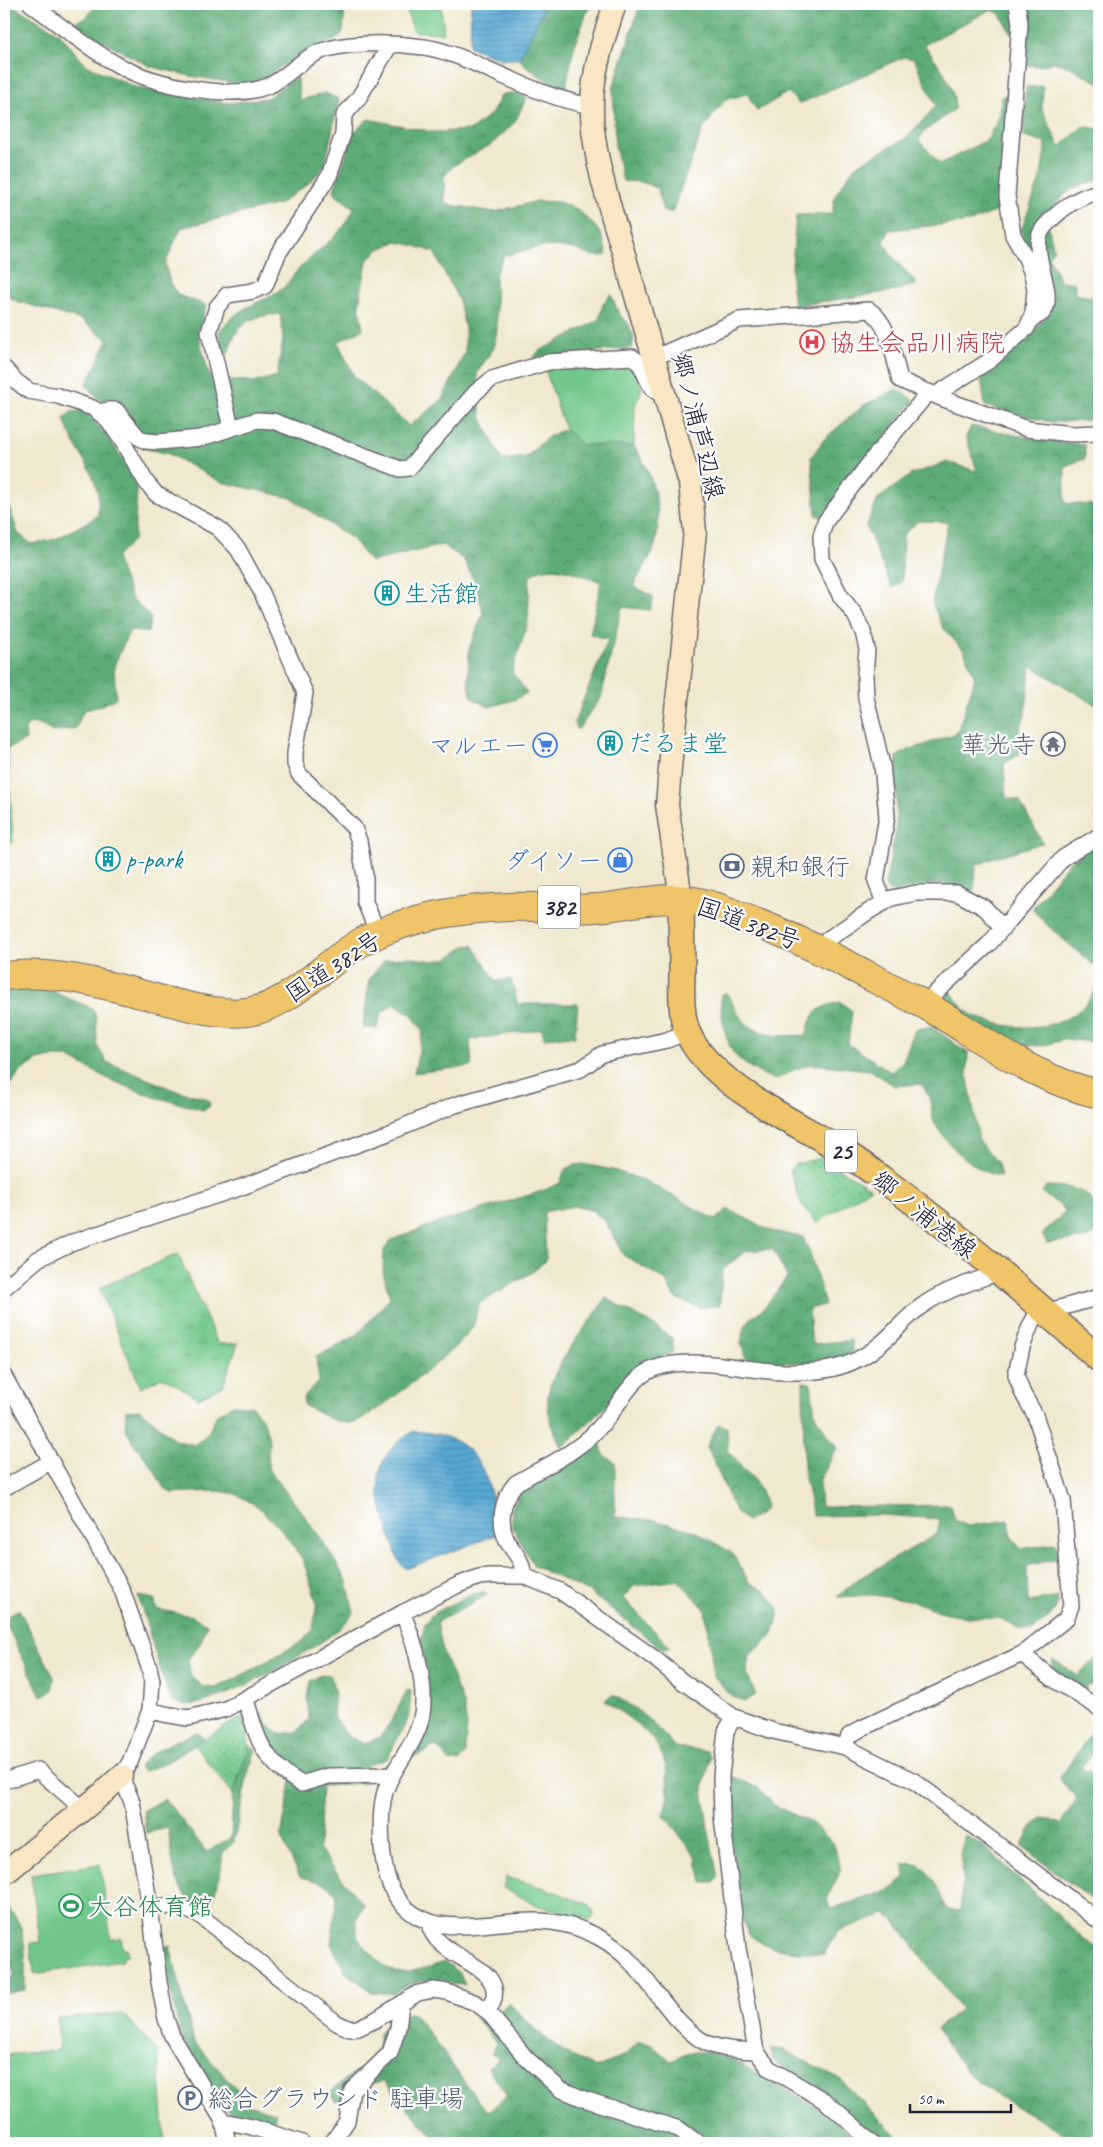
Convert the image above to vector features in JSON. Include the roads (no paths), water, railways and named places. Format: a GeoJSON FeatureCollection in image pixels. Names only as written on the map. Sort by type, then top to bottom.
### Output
{"type":"FeatureCollection","features":[{"type":"Feature","properties":{"kind":"highway","name":"国道382号"},"geometry":{"type":"LineString","coordinates":[[4,976],[36,974],[72,977],[216,1012],[249,1012],[270,1006],[348,950],[378,934],[413,920],[455,912],[509,907],[598,908],[651,899],[681,899],[705,903],[767,926],[821,950],[926,1006],[993,1049],[1033,1071],[1077,1089],[1099,1094]]}},
{"type":"Feature","properties":{"kind":"main road","name":"郷ノ浦芦辺線"},"geometry":{"type":"LineString","coordinates":[[615,4],[597,65],[592,106],[596,146],[616,226],[690,483],[695,532],[670,757],[667,805],[681,899]]}},
{"type":"Feature","properties":{"kind":"main road","name":"郷ノ浦港線"},"geometry":{"type":"LineString","coordinates":[[681,899],[682,1012],[687,1032],[698,1050],[717,1072],[880,1177],[999,1272],[1099,1358]]}},
{"type":"Feature","properties":{"kind":"main road"},"geometry":{"type":"LineString","coordinates":[[4,1874],[120,1776]]}},
{"type":"Feature","properties":{"kind":"street"},"geometry":{"type":"LineString","coordinates":[[31,4],[119,66],[168,84],[222,93],[256,90],[270,85],[318,52],[342,46],[390,45],[425,47],[456,56],[567,102],[592,106]]}},
{"type":"Feature","properties":{"kind":"street"},"geometry":{"type":"LineString","coordinates":[[884,902],[876,881],[887,816],[882,765],[866,698],[867,649],[863,632],[855,616],[840,595],[822,559],[821,536],[825,522],[874,457],[932,394],[988,361],[1027,328],[1031,319],[1035,289],[1034,281],[1026,258],[1013,235],[1007,196],[1020,23],[1017,4]]}},
{"type":"Feature","properties":{"kind":"street"},"geometry":{"type":"LineString","coordinates":[[231,428],[209,332],[217,307],[227,295],[254,291],[265,286],[278,254],[329,176],[343,134],[344,115],[358,99],[390,45]]}},
{"type":"Feature","properties":{"kind":"street"},"geometry":{"type":"LineString","coordinates":[[1031,319],[1040,315],[1044,311],[1046,304],[1046,286],[1038,248],[1040,234],[1056,215],[1074,201],[1099,192]]}},
{"type":"Feature","properties":{"kind":"street"},"geometry":{"type":"LineString","coordinates":[[654,358],[739,320],[869,310],[877,314],[883,323],[900,380],[932,394],[1027,429],[1072,434],[1099,433]]}},
{"type":"Feature","properties":{"kind":"street"},"geometry":{"type":"LineString","coordinates":[[98,412],[116,410],[138,437],[146,441],[159,442],[201,438],[257,420],[273,421],[400,469],[409,468],[476,392],[492,379],[548,362],[632,357],[640,362],[652,390],[664,394]]}},
{"type":"Feature","properties":{"kind":"street"},"geometry":{"type":"LineString","coordinates":[[4,368],[17,382],[29,391],[58,396],[93,408],[107,419],[146,482],[156,494],[218,528],[238,548],[262,593],[305,693],[296,752],[296,764],[299,774],[354,828],[359,841],[365,876],[365,902],[378,934]]}},
{"type":"Feature","properties":{"kind":"street"},"geometry":{"type":"LineString","coordinates":[[926,1006],[932,996],[989,944],[1062,858],[1099,836]]}},
{"type":"Feature","properties":{"kind":"street"},"geometry":{"type":"LineString","coordinates":[[821,950],[828,939],[884,902],[916,893],[957,893],[986,908],[1002,927]]}},
{"type":"Feature","properties":{"kind":"street"},"geometry":{"type":"LineString","coordinates":[[4,1288],[38,1259],[73,1242],[239,1188],[455,1105],[580,1069],[602,1054],[667,1040],[687,1032]]}},
{"type":"Feature","properties":{"kind":"street"},"geometry":{"type":"LineString","coordinates":[[524,1576],[521,1561],[508,1542],[502,1522],[504,1501],[510,1490],[516,1483],[586,1441],[600,1428],[639,1378],[648,1371],[683,1364],[734,1366],[772,1372],[816,1371],[837,1368],[851,1364],[879,1346],[913,1312],[928,1302],[999,1272]]}},
{"type":"Feature","properties":{"kind":"street"},"geometry":{"type":"LineString","coordinates":[[845,1747],[849,1736],[862,1728],[1022,1654],[1066,1619],[1071,1606],[1062,1500],[1035,1415],[1023,1394],[1016,1375],[1022,1347],[1031,1324],[1044,1310],[1099,1297]]}},
{"type":"Feature","properties":{"kind":"street"},"geometry":{"type":"LineString","coordinates":[[4,1376],[122,1590],[132,1614],[152,1681],[150,1710],[130,1762],[120,1776],[132,1802],[150,1907],[158,1982],[166,2019],[172,2036],[223,2121],[228,2143]]}},
{"type":"Feature","properties":{"kind":"street"},"geometry":{"type":"LineString","coordinates":[[4,1488],[50,1462]]}},
{"type":"Feature","properties":{"kind":"street"},"geometry":{"type":"LineString","coordinates":[[150,1710],[188,1718],[217,1712],[246,1700],[442,1592],[479,1577],[500,1575],[524,1576],[548,1584],[560,1591],[654,1658],[683,1682],[734,1716],[773,1731],[845,1747],[914,1782],[1099,1921]]}},
{"type":"Feature","properties":{"kind":"street"},"geometry":{"type":"LineString","coordinates":[[402,1613],[408,1625],[415,1651],[424,1704],[420,1725],[392,1775],[387,1786],[383,1806],[382,1842],[388,1878],[400,1901],[412,1913],[429,1923],[467,1926],[536,1921],[567,1924],[585,1931],[617,1948],[636,1967],[679,2019],[702,2040],[718,2047],[756,2051]]}},
{"type":"Feature","properties":{"kind":"street"},"geometry":{"type":"LineString","coordinates":[[1022,1654],[1053,1679],[1099,1708]]}},
{"type":"Feature","properties":{"kind":"street"},"geometry":{"type":"LineString","coordinates":[[246,1700],[258,1742],[267,1757],[287,1775],[301,1784],[328,1776],[392,1775]]}},
{"type":"Feature","properties":{"kind":"street"},"geometry":{"type":"LineString","coordinates":[[734,1716],[726,1731],[721,1776],[722,1817],[738,1948],[756,2051],[769,2068],[825,2101],[871,2143]]}},
{"type":"Feature","properties":{"kind":"street"},"geometry":{"type":"LineString","coordinates":[[4,1781],[38,1770],[83,1809]]}},
{"type":"Feature","properties":{"kind":"street"},"geometry":{"type":"LineString","coordinates":[[150,1907],[177,1906],[198,1916],[337,2023],[350,2029],[358,2028],[375,2020],[418,1993],[433,1990],[447,1992],[476,2003],[488,2012],[526,2058],[560,2088],[584,2099],[679,2129],[698,2143]]}},
{"type":"Feature","properties":{"kind":"street"},"geometry":{"type":"LineString","coordinates":[[429,1923],[430,1932],[440,1944],[484,1972],[492,1981],[495,1996],[488,2012]]}},
{"type":"Feature","properties":{"kind":"street"},"geometry":{"type":"LineString","coordinates":[[332,2143],[347,2121],[352,2090],[390,2053],[398,2028],[400,2004]]}},
{"type":"Feature","properties":{"kind":"street"},"geometry":{"type":"LineString","coordinates":[[223,2121],[252,2127],[302,2143]]}},
{"type":"Feature","properties":{"kind":"water"},"geometry":{"type":"Polygon","coordinates":[[[471,4],[546,4],[519,59],[501,59],[470,47],[471,4]]]}},
{"type":"Feature","properties":{"kind":"water"},"geometry":{"type":"Polygon","coordinates":[[[414,1431],[437,1434],[455,1440],[468,1450],[478,1462],[486,1477],[491,1494],[499,1534],[406,1569],[398,1559],[386,1522],[379,1492],[379,1478],[388,1453],[414,1431]]]}},
{"type":"Feature","properties":{"kind":"place","name":"協生会品川病院"},"geometry":{"type":"Point","coordinates":[812,342]}},
{"type":"Feature","properties":{"kind":"place","name":"生活館"},"geometry":{"type":"Point","coordinates":[387,593]}},
{"type":"Feature","properties":{"kind":"place","name":"だるま堂"},"geometry":{"type":"Point","coordinates":[610,743]}},
{"type":"Feature","properties":{"kind":"place","name":"華光寺"},"geometry":{"type":"Point","coordinates":[1053,744]}},
{"type":"Feature","properties":{"kind":"place","name":"マルエー"},"geometry":{"type":"Point","coordinates":[545,745]}},
{"type":"Feature","properties":{"kind":"place","name":"p-park"},"geometry":{"type":"Point","coordinates":[108,859]}},
{"type":"Feature","properties":{"kind":"place","name":"ダイソー"},"geometry":{"type":"Point","coordinates":[620,860]}},
{"type":"Feature","properties":{"kind":"place","name":"親和銀行"},"geometry":{"type":"Point","coordinates":[732,866]}},
{"type":"Feature","properties":{"kind":"place","name":"大谷体育館"},"geometry":{"type":"Point","coordinates":[71,1906]}},
{"type":"Feature","properties":{"kind":"place","name":"総合グラウンド 駐車場"},"geometry":{"type":"Point","coordinates":[190,2098]}}]}
